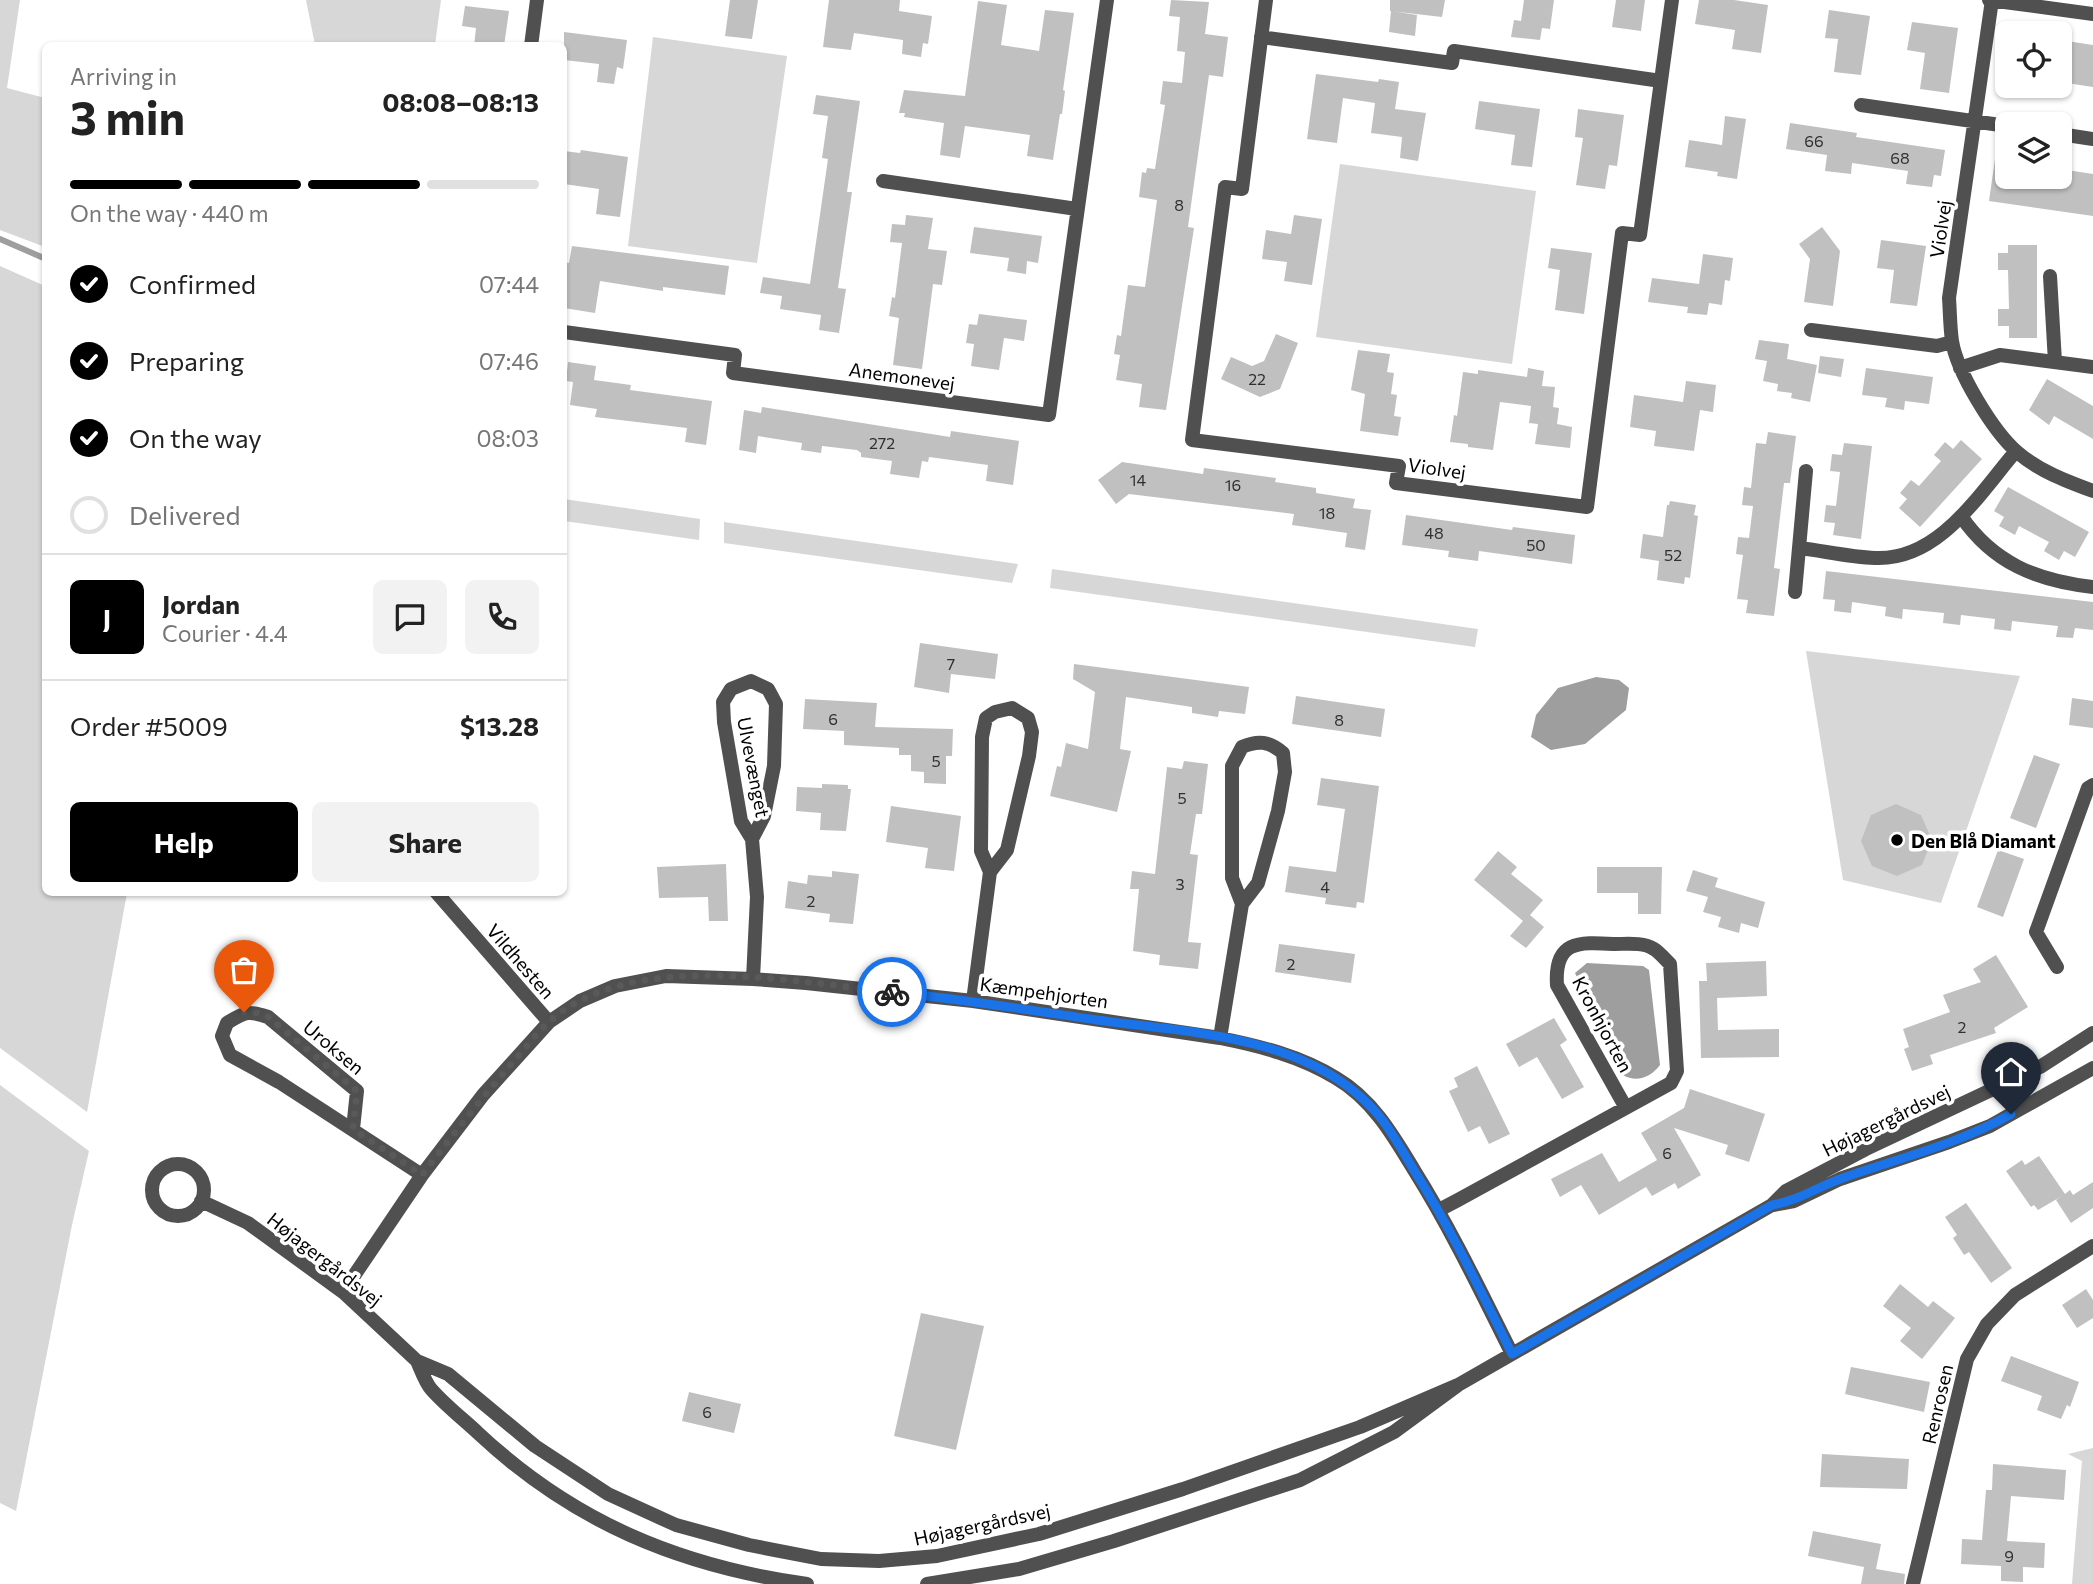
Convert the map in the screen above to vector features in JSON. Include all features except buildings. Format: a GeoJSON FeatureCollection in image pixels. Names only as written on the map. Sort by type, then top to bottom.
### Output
{"type":"FeatureCollection","features":[{"type":"Feature","properties":{"kind":"street"},"geometry":{"type":"LineString","coordinates":[[532,42],[537,0]]}},
{"type":"Feature","properties":{"kind":"street","name":"Anemonevej"},"geometry":{"type":"LineString","coordinates":[[567,332],[736,355],[733,373],[1049,415],[1107,0]]}},
{"type":"Feature","properties":{"kind":"street","name":"Violvej"},"geometry":{"type":"LineString","coordinates":[[1266,0],[1242,189],[1225,187],[1192,440],[1399,466],[1396,483],[1587,507],[1622,233],[1640,235],[1672,0]]}},
{"type":"Feature","properties":{"kind":"street","name":"Violvej"},"geometry":{"type":"LineString","coordinates":[[2093,14],[1990,0],[1949,298],[1952,342],[1960,368],[1985,411],[2016,451],[2057,478],[2093,491]]}},
{"type":"Feature","properties":{"kind":"street"},"geometry":{"type":"LineString","coordinates":[[1261,37],[1452,63],[1454,51],[1661,81]]}},
{"type":"Feature","properties":{"kind":"street"},"geometry":{"type":"LineString","coordinates":[[1861,106],[1995,124]]}},
{"type":"Feature","properties":{"kind":"street"},"geometry":{"type":"LineString","coordinates":[[2072,136],[2093,139]]}},
{"type":"Feature","properties":{"kind":"street"},"geometry":{"type":"LineString","coordinates":[[883,181],[1077,209]]}},
{"type":"Feature","properties":{"kind":"street"},"geometry":{"type":"LineString","coordinates":[[2050,276],[2055,362]]}},
{"type":"Feature","properties":{"kind":"street"},"geometry":{"type":"LineString","coordinates":[[1811,330],[1937,346],[1952,342]]}},
{"type":"Feature","properties":{"kind":"street"},"geometry":{"type":"LineString","coordinates":[[1960,368],[2000,355],[2093,367]]}},
{"type":"Feature","properties":{"kind":"street"},"geometry":{"type":"LineString","coordinates":[[1800,548],[1876,559],[1920,550],[1943,535],[2016,451]]}},
{"type":"Feature","properties":{"kind":"street"},"geometry":{"type":"LineString","coordinates":[[1795,593],[1806,471]]}},
{"type":"Feature","properties":{"kind":"street"},"geometry":{"type":"LineString","coordinates":[[1961,516],[1975,537],[1997,556],[2028,573],[2071,585],[2093,587]]}},
{"type":"Feature","properties":{"kind":"street","name":"Ulvevænget"},"geometry":{"type":"LineString","coordinates":[[752,839],[764,816],[774,766],[776,704],[768,689],[751,681],[731,689],[723,702],[741,821],[752,839],[757,897],[753,979]]}},
{"type":"Feature","properties":{"kind":"street"},"geometry":{"type":"LineString","coordinates":[[973,1001],[990,872],[981,850],[982,737],[986,718],[995,712],[1013,708],[1028,718],[1032,732],[1029,756],[1007,850],[990,872]]}},
{"type":"Feature","properties":{"kind":"street"},"geometry":{"type":"LineString","coordinates":[[1220,1038],[1242,904],[1258,883],[1286,772],[1283,753],[1272,744],[1256,741],[1242,747],[1232,766],[1232,878],[1242,904]]}},
{"type":"Feature","properties":{"kind":"street"},"geometry":{"type":"LineString","coordinates":[[2057,967],[2036,932],[2088,788],[2093,785]]}},
{"type":"Feature","properties":{"kind":"street","name":"Vildhesten"},"geometry":{"type":"LineString","coordinates":[[436,896],[549,1022]]}},
{"type":"Feature","properties":{"kind":"street","name":"Kronhjorten"},"geometry":{"type":"LineString","coordinates":[[1439,1210],[1626,1108],[1671,1083],[1677,1071],[1670,964],[1653,948],[1583,942],[1567,948],[1556,967],[1557,985],[1626,1108]]}},
{"type":"Feature","properties":{"kind":"street","name":"Kæmpehjorten"},"geometry":{"type":"LineString","coordinates":[[343,1292],[422,1175],[484,1095],[549,1022],[580,1001],[615,986],[666,976],[753,979],[973,1001],[1220,1038],[1260,1046],[1292,1057],[1337,1078],[1385,1123],[1439,1210],[1512,1354]]}},
{"type":"Feature","properties":{"kind":"street","name":"Uroksen"},"geometry":{"type":"LineString","coordinates":[[353,1129],[357,1091],[268,1017],[251,1011],[244,1012],[227,1023],[222,1036],[230,1055],[279,1082],[422,1175]]}},
{"type":"Feature","properties":{"kind":"street","name":"Højagergårdsvej"},"geometry":{"type":"LineString","coordinates":[[927,1584],[1019,1569],[1300,1480],[1394,1432],[1458,1385],[1772,1205],[1786,1191],[2040,1067],[2093,1033]]}},
{"type":"Feature","properties":{"kind":"street","name":"Højagergårdsvej"},"geometry":{"type":"LineString","coordinates":[[1772,1205],[1794,1201],[1840,1179],[1990,1126],[2093,1068]]}},
{"type":"Feature","properties":{"kind":"street","name":"Højagergårdsvej"},"geometry":{"type":"LineString","coordinates":[[201,1201],[248,1223],[343,1292],[417,1361],[448,1374],[536,1446],[608,1494],[676,1525],[749,1545],[821,1559],[879,1561],[937,1556],[1039,1534],[1183,1489],[1360,1427],[1458,1385]]}},
{"type":"Feature","properties":{"kind":"street","name":"Renrosen"},"geometry":{"type":"LineString","coordinates":[[1913,1584],[1967,1359],[1987,1324],[2015,1295],[2093,1246]]}},
{"type":"Feature","properties":{"kind":"street","name":"Højagergårdsvej"},"geometry":{"type":"LineString","coordinates":[[417,1361],[430,1388],[500,1454],[553,1495],[603,1523],[657,1547],[713,1565],[807,1584]]}},
{"type":"Feature","properties":{"kind":"shaded area"},"geometry":{"type":"Polygon","coordinates":[[[0,0],[20,0],[7,88],[42,97],[42,246],[0,230],[0,0]]]}},
{"type":"Feature","properties":{"kind":"shaded area"},"geometry":{"type":"Polygon","coordinates":[[[306,0],[441,0],[435,42],[314,42],[306,0]]]}},
{"type":"Feature","properties":{"kind":"shaded area"},"geometry":{"type":"Polygon","coordinates":[[[653,37],[787,56],[757,263],[628,246],[653,37]]]}},
{"type":"Feature","properties":{"kind":"shaded area"},"geometry":{"type":"Polygon","coordinates":[[[1340,164],[1536,191],[1512,364],[1316,337],[1340,164]]]}},
{"type":"Feature","properties":{"kind":"shaded area"},"geometry":{"type":"Polygon","coordinates":[[[0,266],[42,285],[42,896],[126,896],[87,1112],[0,1048],[0,266]]]}},
{"type":"Feature","properties":{"kind":"shaded area"},"geometry":{"type":"Polygon","coordinates":[[[567,499],[700,519],[699,540],[567,521],[567,499]]]}},
{"type":"Feature","properties":{"kind":"shaded area"},"geometry":{"type":"Polygon","coordinates":[[[724,522],[1018,564],[1012,583],[724,543],[724,522]]]}},
{"type":"Feature","properties":{"kind":"shaded area"},"geometry":{"type":"Polygon","coordinates":[[[1052,569],[1478,629],[1475,647],[1050,588],[1052,569]]]}},
{"type":"Feature","properties":{"kind":"shaded area"},"geometry":{"type":"Polygon","coordinates":[[[1806,651],[2020,676],[1941,903],[1843,880],[1806,651]]]}},
{"type":"Feature","properties":{"kind":"shaded area"},"geometry":{"type":"Polygon","coordinates":[[[1596,677],[1619,680],[1629,688],[1626,710],[1585,744],[1551,750],[1531,737],[1536,715],[1558,688],[1596,677]]]}},
{"type":"Feature","properties":{"kind":"shaded area"},"geometry":{"type":"Polygon","coordinates":[[[1587,963],[1643,966],[1649,970],[1660,1065],[1648,1076],[1638,1079],[1623,1075],[1575,973],[1587,963]]]}},
{"type":"Feature","properties":{"kind":"shaded area"},"geometry":{"type":"Polygon","coordinates":[[[0,1085],[89,1151],[16,1511],[0,1503],[0,1085]]]}},
{"type":"Feature","properties":{"kind":"shaded area"},"geometry":{"type":"Polygon","coordinates":[[[2093,1448],[2093,1584],[2072,1584],[2082,1461],[2068,1454],[2093,1448]]]}},
{"type":"Feature","properties":{"kind":"waterway"},"geometry":{"type":"LineString","coordinates":[[0,239],[42,257]]}},
{"type":"Feature","properties":{"kind":"way so far"},"geometry":{"type":"LineString","coordinates":[[244,1012],[251,1011],[268,1017],[357,1091],[353,1129],[422,1175],[484,1095],[549,1022],[580,1001],[615,986],[666,976],[753,979],[892,992]]}},
{"type":"Feature","properties":{"kind":"place","name":"Den Blå Diamant"},"geometry":{"type":"Point","coordinates":[1897,840]}},
{"type":"Feature","properties":{"kind":"route"},"geometry":{"type":"LineString","coordinates":[[892,992],[973,1001],[1220,1038],[1276,1051],[1337,1078],[1385,1123],[1439,1210],[1512,1354],[1772,1205],[1794,1201],[1840,1179],[1949,1142],[1990,1126],[2011,1114]]}}]}
